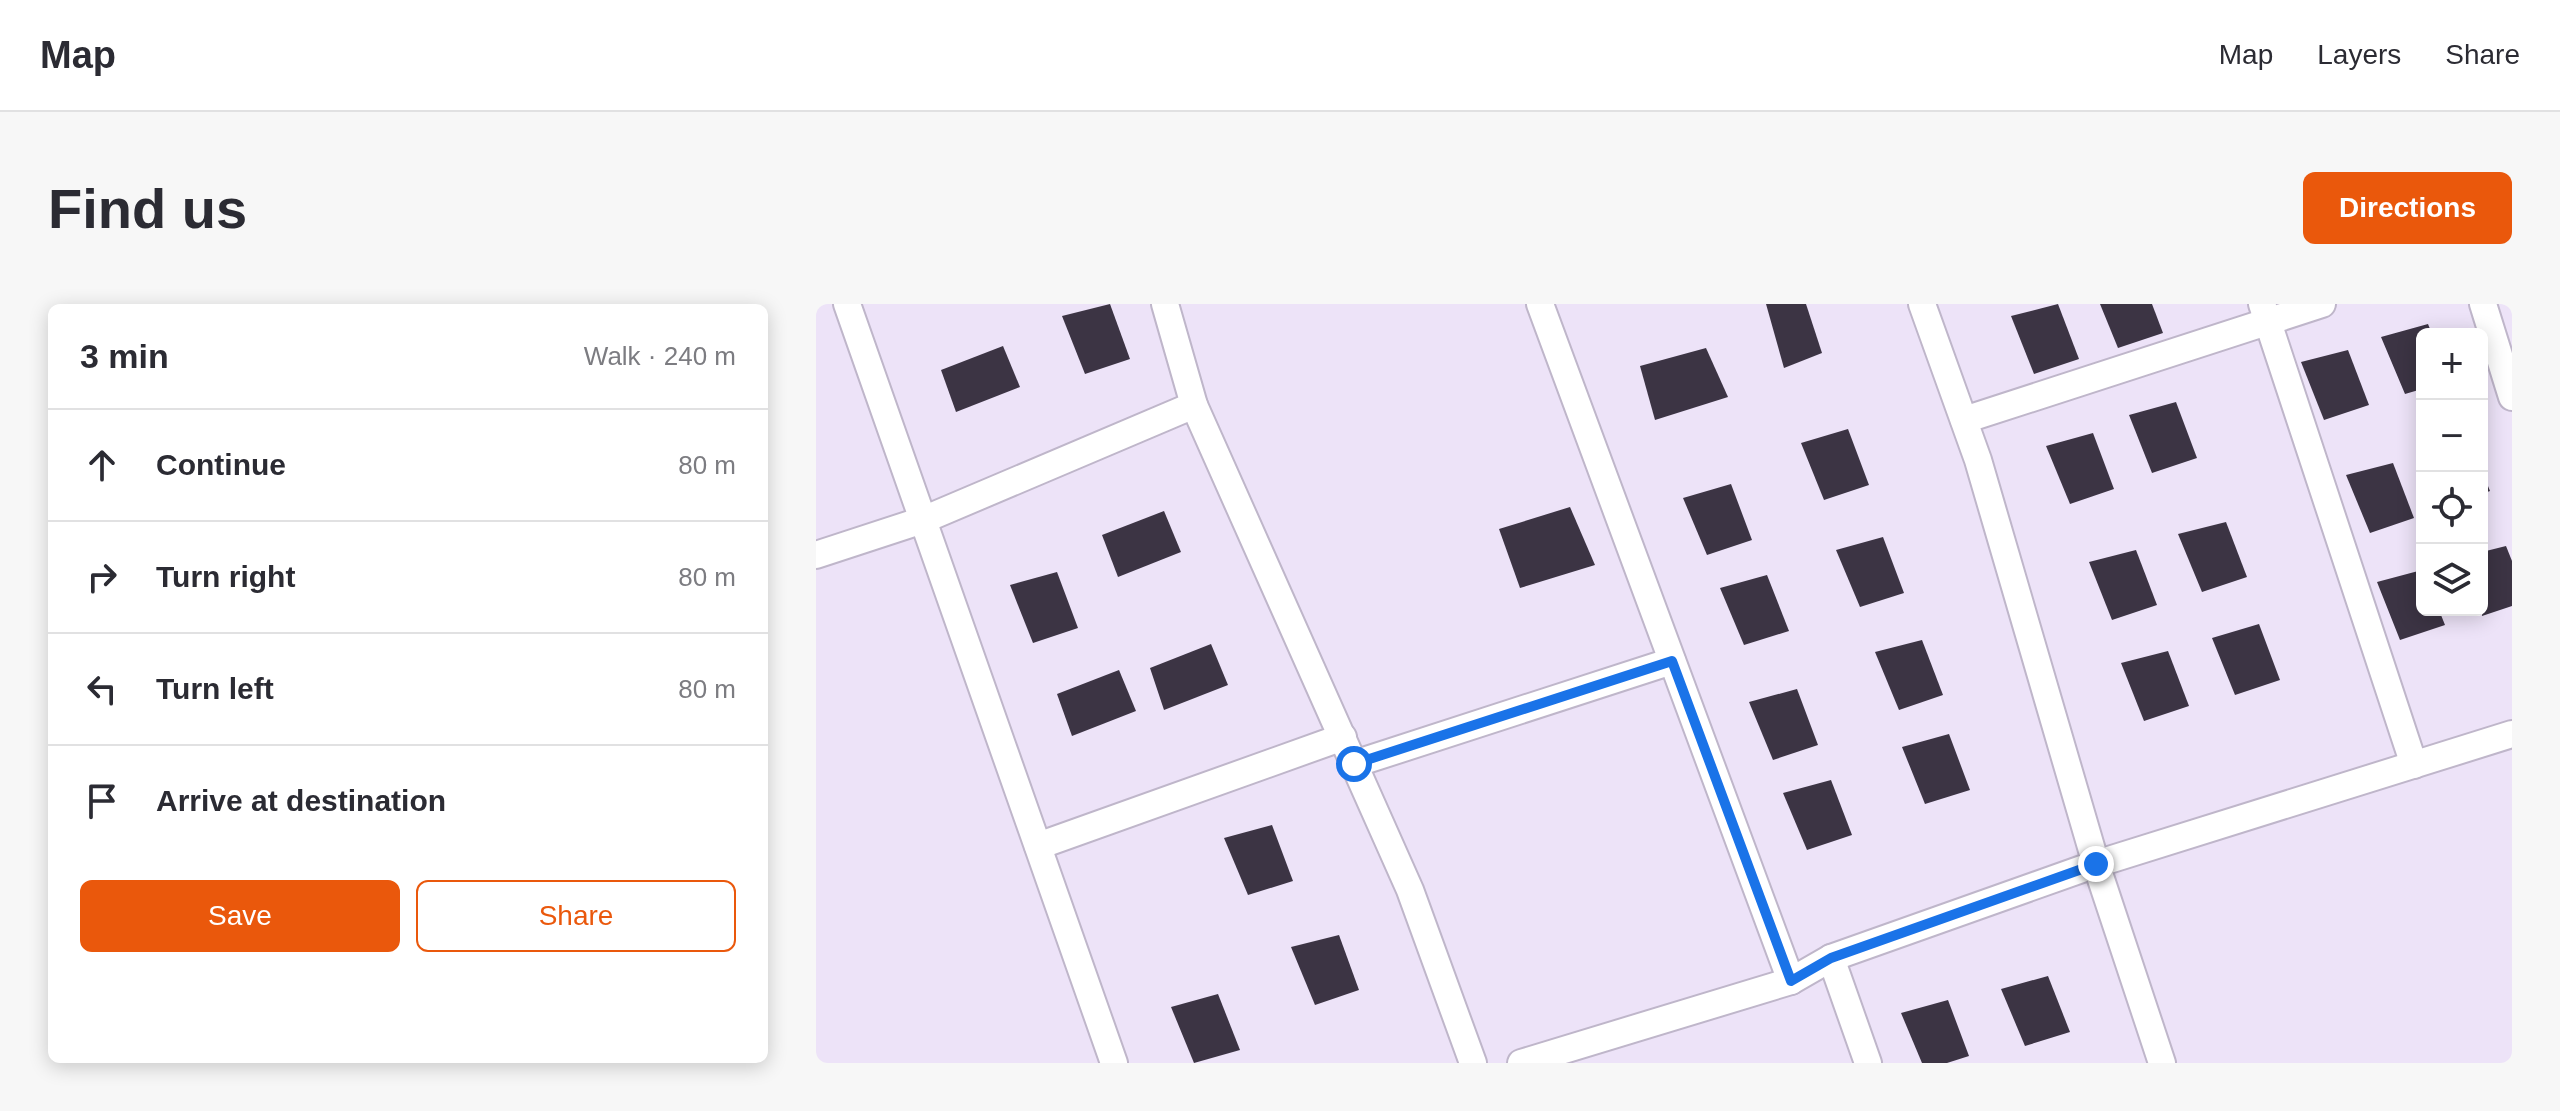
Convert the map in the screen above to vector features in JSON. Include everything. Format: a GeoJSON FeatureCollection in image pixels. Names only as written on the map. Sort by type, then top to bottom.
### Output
{"type":"FeatureCollection","features":[{"type":"Feature","properties":{"kind":"street"},"geometry":{"type":"LineString","coordinates":[[847,304],[1114,1063]]}},
{"type":"Feature","properties":{"kind":"street"},"geometry":{"type":"LineString","coordinates":[[1165,304],[1194,405],[1410,890],[1473,1063]]}},
{"type":"Feature","properties":{"kind":"street"},"geometry":{"type":"LineString","coordinates":[[1540,304],[1791,981]]}},
{"type":"Feature","properties":{"kind":"street"},"geometry":{"type":"LineString","coordinates":[[1922,304],[1964,420],[2096,864],[2162,1063]]}},
{"type":"Feature","properties":{"kind":"street"},"geometry":{"type":"LineString","coordinates":[[1964,420],[2265,313],[2322,304]]}},
{"type":"Feature","properties":{"kind":"street"},"geometry":{"type":"LineString","coordinates":[[2483,304],[2512,397]]}},
{"type":"Feature","properties":{"kind":"street"},"geometry":{"type":"LineString","coordinates":[[2265,313],[2414,765]]}},
{"type":"Feature","properties":{"kind":"street"},"geometry":{"type":"LineString","coordinates":[[816,555],[923,520],[1194,405]]}},
{"type":"Feature","properties":{"kind":"street"},"geometry":{"type":"LineString","coordinates":[[1354,764],[1672,661]]}},
{"type":"Feature","properties":{"kind":"street"},"geometry":{"type":"LineString","coordinates":[[1521,1063],[1577,1055],[1791,981],[1831,958],[2096,864],[2512,734]]}},
{"type":"Feature","properties":{"kind":"street"},"geometry":{"type":"LineString","coordinates":[[1038,846],[1343,737]]}},
{"type":"Feature","properties":{"kind":"street"},"geometry":{"type":"LineString","coordinates":[[1831,958],[1868,1063]]}},
{"type":"Feature","properties":{"kind":"building"},"geometry":{"type":"Polygon","coordinates":[[[1110,304],[1130,359],[1085,374],[1062,316],[1110,304]]]}},
{"type":"Feature","properties":{"kind":"building"},"geometry":{"type":"Polygon","coordinates":[[[1766,304],[1806,304],[1822,353],[1784,368],[1766,304]]]}},
{"type":"Feature","properties":{"kind":"building"},"geometry":{"type":"Polygon","coordinates":[[[2058,304],[2079,359],[2034,374],[2011,316],[2058,304]]]}},
{"type":"Feature","properties":{"kind":"building"},"geometry":{"type":"Polygon","coordinates":[[[2100,304],[2152,304],[2163,333],[2118,348],[2100,304]]]}},
{"type":"Feature","properties":{"kind":"building"},"geometry":{"type":"Polygon","coordinates":[[[2428,324],[2430,328],[2416,328],[2416,391],[2405,394],[2381,337],[2428,324]]]}},
{"type":"Feature","properties":{"kind":"building"},"geometry":{"type":"Polygon","coordinates":[[[1003,346],[1020,387],[956,412],[941,370],[1003,346]]]}},
{"type":"Feature","properties":{"kind":"building"},"geometry":{"type":"Polygon","coordinates":[[[1706,348],[1728,397],[1655,420],[1640,366],[1706,348]]]}},
{"type":"Feature","properties":{"kind":"building"},"geometry":{"type":"Polygon","coordinates":[[[2348,350],[2369,405],[2324,420],[2301,362],[2348,350]]]}},
{"type":"Feature","properties":{"kind":"building"},"geometry":{"type":"Polygon","coordinates":[[[2176,402],[2197,458],[2152,473],[2129,415],[2176,402]]]}},
{"type":"Feature","properties":{"kind":"building"},"geometry":{"type":"Polygon","coordinates":[[[1848,429],[1869,485],[1824,500],[1801,443],[1848,429]]]}},
{"type":"Feature","properties":{"kind":"building"},"geometry":{"type":"Polygon","coordinates":[[[2093,433],[2114,489],[2070,504],[2046,446],[2093,433]]]}},
{"type":"Feature","properties":{"kind":"building"},"geometry":{"type":"Polygon","coordinates":[[[2393,463],[2414,518],[2370,533],[2346,475],[2393,463]]]}},
{"type":"Feature","properties":{"kind":"building"},"geometry":{"type":"Polygon","coordinates":[[[1731,484],[1752,540],[1707,555],[1683,498],[1731,484]]]}},
{"type":"Feature","properties":{"kind":"building"},"geometry":{"type":"Polygon","coordinates":[[[1570,507],[1595,565],[1520,588],[1499,529],[1570,507]]]}},
{"type":"Feature","properties":{"kind":"building"},"geometry":{"type":"Polygon","coordinates":[[[1164,511],[1181,552],[1118,577],[1102,535],[1164,511]]]}},
{"type":"Feature","properties":{"kind":"building"},"geometry":{"type":"Polygon","coordinates":[[[2226,522],[2247,577],[2202,592],[2178,534],[2226,522]]]}},
{"type":"Feature","properties":{"kind":"building"},"geometry":{"type":"Polygon","coordinates":[[[1883,537],[1904,593],[1860,607],[1836,550],[1883,537]]]}},
{"type":"Feature","properties":{"kind":"building"},"geometry":{"type":"Polygon","coordinates":[[[2506,546],[2512,561],[2512,606],[2488,614],[2488,550],[2506,546]]]}},
{"type":"Feature","properties":{"kind":"building"},"geometry":{"type":"Polygon","coordinates":[[[2136,550],[2157,605],[2112,620],[2089,562],[2136,550]]]}},
{"type":"Feature","properties":{"kind":"building"},"geometry":{"type":"Polygon","coordinates":[[[1057,572],[1078,628],[1033,643],[1010,585],[1057,572]]]}},
{"type":"Feature","properties":{"kind":"building"},"geometry":{"type":"Polygon","coordinates":[[[2416,572],[2416,616],[2441,616],[2445,625],[2400,640],[2377,582],[2416,572]]]}},
{"type":"Feature","properties":{"kind":"building"},"geometry":{"type":"Polygon","coordinates":[[[1767,575],[1789,631],[1744,645],[1720,588],[1767,575]]]}},
{"type":"Feature","properties":{"kind":"building"},"geometry":{"type":"Polygon","coordinates":[[[2259,624],[2280,680],[2235,695],[2212,638],[2259,624]]]}},
{"type":"Feature","properties":{"kind":"building"},"geometry":{"type":"Polygon","coordinates":[[[1922,640],[1943,695],[1899,710],[1875,652],[1922,640]]]}},
{"type":"Feature","properties":{"kind":"building"},"geometry":{"type":"Polygon","coordinates":[[[1211,644],[1228,685],[1164,710],[1150,668],[1211,644]]]}},
{"type":"Feature","properties":{"kind":"building"},"geometry":{"type":"Polygon","coordinates":[[[2168,651],[2189,706],[2144,721],[2121,663],[2168,651]]]}},
{"type":"Feature","properties":{"kind":"building"},"geometry":{"type":"Polygon","coordinates":[[[1119,670],[1136,711],[1072,736],[1057,694],[1119,670]]]}},
{"type":"Feature","properties":{"kind":"building"},"geometry":{"type":"Polygon","coordinates":[[[1797,689],[1818,745],[1773,760],[1749,702],[1797,689]]]}},
{"type":"Feature","properties":{"kind":"building"},"geometry":{"type":"Polygon","coordinates":[[[1949,734],[1970,790],[1925,804],[1902,747],[1949,734]]]}},
{"type":"Feature","properties":{"kind":"building"},"geometry":{"type":"Polygon","coordinates":[[[1831,780],[1852,835],[1807,850],[1783,793],[1831,780]]]}},
{"type":"Feature","properties":{"kind":"building"},"geometry":{"type":"Polygon","coordinates":[[[1272,825],[1293,881],[1248,895],[1224,838],[1272,825]]]}},
{"type":"Feature","properties":{"kind":"building"},"geometry":{"type":"Polygon","coordinates":[[[1339,935],[1359,990],[1315,1005],[1291,947],[1339,935]]]}},
{"type":"Feature","properties":{"kind":"building"},"geometry":{"type":"Polygon","coordinates":[[[2048,976],[2070,1032],[2025,1046],[2001,989],[2048,976]]]}},
{"type":"Feature","properties":{"kind":"building"},"geometry":{"type":"Polygon","coordinates":[[[1218,994],[1240,1050],[1194,1063],[1171,1007],[1218,994]]]}},
{"type":"Feature","properties":{"kind":"building"},"geometry":{"type":"Polygon","coordinates":[[[1948,1000],[1969,1056],[1947,1063],[1922,1063],[1901,1013],[1948,1000]]]}},
{"type":"Feature","properties":{"kind":"route"},"geometry":{"type":"LineString","coordinates":[[1354,764],[1672,661],[1791,981],[1831,958],[2096,864]]}}]}
